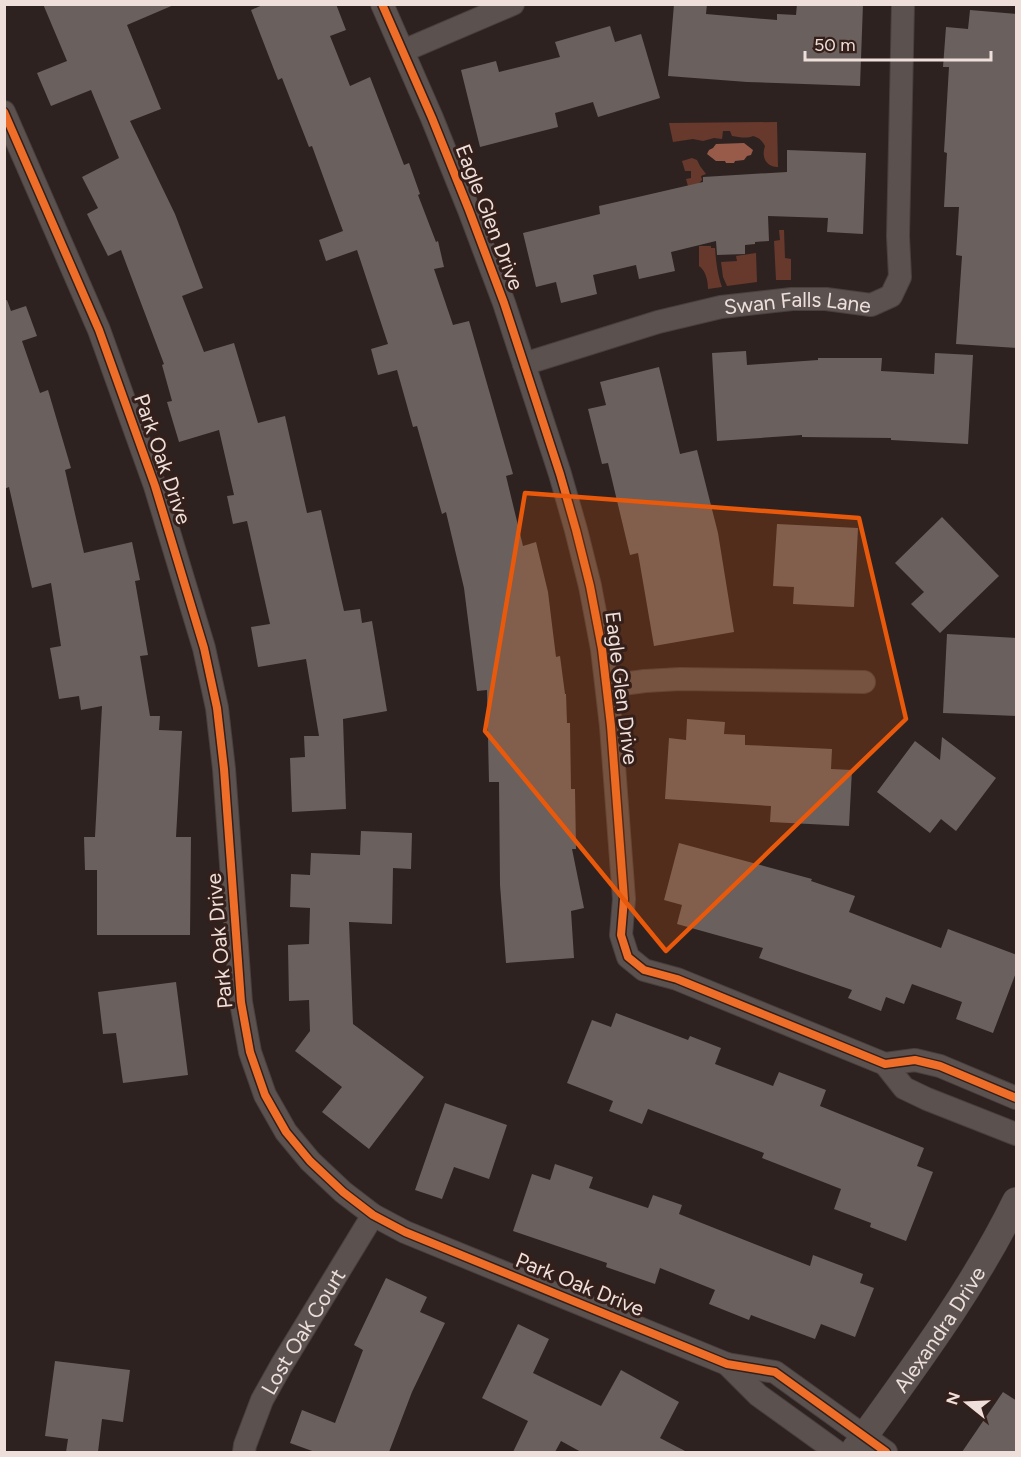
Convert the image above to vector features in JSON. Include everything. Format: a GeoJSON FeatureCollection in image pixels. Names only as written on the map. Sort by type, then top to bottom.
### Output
{"type":"FeatureCollection","features":[{"type":"Feature","properties":{"kind":"street","name":"Eagle Glen Drive"},"geometry":{"type":"LineString","coordinates":[[382,4],[432,118],[504,303],[576,530],[590,586],[607,686],[624,899],[621,935],[628,957],[644,970],[677,979],[885,1064],[904,1088],[959,1113],[1017,1134]]}},
{"type":"Feature","properties":{"kind":"street"},"geometry":{"type":"LineString","coordinates":[[403,51],[513,4]]}},
{"type":"Feature","properties":{"kind":"street","name":"Swan Falls Lane"},"geometry":{"type":"LineString","coordinates":[[524,364],[658,322],[721,307],[803,299],[826,299],[871,305],[891,296],[900,277],[898,236],[903,4]]}},
{"type":"Feature","properties":{"kind":"street","name":"Park Oak Drive"},"geometry":{"type":"LineString","coordinates":[[4,112],[99,330],[155,486],[204,648],[217,708],[224,769],[241,1002],[250,1052],[265,1095],[286,1132],[310,1161],[343,1192],[373,1215],[405,1232],[727,1364],[775,1372],[806,1394],[859,1444],[886,1452]]}},
{"type":"Feature","properties":{"kind":"street"},"geometry":{"type":"LineString","coordinates":[[607,686],[680,679],[864,682]]}},
{"type":"Feature","properties":{"kind":"street","name":"Eagle Glen Drive"},"geometry":{"type":"LineString","coordinates":[[885,1064],[915,1060],[940,1066],[1017,1098]]}},
{"type":"Feature","properties":{"kind":"street"},"geometry":{"type":"LineString","coordinates":[[959,1113],[973,1080]]}},
{"type":"Feature","properties":{"kind":"street","name":"Alexandra Drive"},"geometry":{"type":"LineString","coordinates":[[859,1444],[958,1304],[1017,1201]]}},
{"type":"Feature","properties":{"kind":"street","name":"Lost Oak Court"},"geometry":{"type":"LineString","coordinates":[[244,1452],[262,1400],[373,1215]]}},
{"type":"Feature","properties":{"kind":"street","name":"Park Oak Drive"},"geometry":{"type":"LineString","coordinates":[[727,1364],[758,1395],[837,1452]]}},
{"type":"Feature","properties":{"kind":"street"},"geometry":{"type":"LineString","coordinates":[[788,1418],[806,1394]]}},
{"type":"Feature","properties":{"kind":"highlighted area"},"geometry":{"type":"Polygon","coordinates":[[[525,493],[859,518],[906,719],[666,951],[485,731],[525,493]]]}},
{"type":"Feature","properties":{"kind":"shaded area"},"geometry":{"type":"Polygon","coordinates":[[[777,122],[778,167],[766,161],[765,146],[753,136],[743,138],[732,136],[730,131],[723,131],[722,139],[673,142],[669,123],[777,122]]]}},
{"type":"Feature","properties":{"kind":"shaded area"},"geometry":{"type":"Polygon","coordinates":[[[744,143],[753,150],[751,155],[734,163],[716,161],[707,154],[716,144],[744,143]]]}},
{"type":"Feature","properties":{"kind":"shaded area"},"geometry":{"type":"Polygon","coordinates":[[[692,158],[697,160],[706,174],[701,176],[702,180],[690,193],[686,179],[691,178],[691,171],[685,171],[682,161],[692,158]]]}},
{"type":"Feature","properties":{"kind":"shaded area"},"geometry":{"type":"Polygon","coordinates":[[[779,230],[784,230],[785,258],[791,259],[791,280],[776,280],[774,241],[780,240],[779,230]]]}},
{"type":"Feature","properties":{"kind":"shaded area"},"geometry":{"type":"Polygon","coordinates":[[[699,246],[715,248],[722,287],[708,289],[706,276],[699,266],[699,246]]]}},
{"type":"Feature","properties":{"kind":"shaded area"},"geometry":{"type":"Polygon","coordinates":[[[756,253],[757,282],[727,286],[721,262],[737,261],[736,256],[756,253]]]}},
{"type":"Feature","properties":{"kind":"building"},"geometry":{"type":"Polygon","coordinates":[[[43,4],[176,4],[127,25],[161,109],[130,121],[175,214],[203,288],[182,296],[204,352],[234,343],[258,423],[285,416],[307,513],[321,510],[344,611],[360,609],[362,623],[372,621],[387,711],[343,719],[346,809],[292,812],[290,758],[305,757],[304,736],[319,736],[306,659],[258,667],[251,627],[270,624],[247,521],[233,524],[227,496],[234,495],[219,430],[179,442],[167,402],[172,401],[162,365],[164,364],[121,250],[108,256],[87,214],[98,208],[82,177],[119,158],[91,90],[51,106],[37,73],[67,61],[43,4]]]}},
{"type":"Feature","properties":{"kind":"building"},"geometry":{"type":"Polygon","coordinates":[[[265,4],[336,4],[346,30],[330,36],[350,86],[370,77],[404,165],[409,163],[420,194],[418,195],[436,242],[438,241],[444,267],[434,269],[453,325],[469,321],[513,474],[506,476],[523,546],[536,542],[548,592],[556,657],[560,656],[566,694],[567,723],[570,723],[571,789],[575,789],[576,849],[572,849],[584,908],[571,911],[574,958],[506,963],[500,885],[499,782],[489,782],[487,690],[477,691],[464,588],[446,512],[442,514],[417,426],[413,427],[397,370],[378,375],[371,349],[388,344],[357,250],[326,261],[319,240],[343,231],[312,146],[309,147],[282,78],[278,80],[251,10],[265,4]]]}},
{"type":"Feature","properties":{"kind":"building"},"geometry":{"type":"Polygon","coordinates":[[[674,4],[707,4],[706,14],[777,20],[777,14],[796,15],[797,4],[863,4],[860,86],[747,82],[668,76],[674,4]]]}},
{"type":"Feature","properties":{"kind":"building"},"geometry":{"type":"Polygon","coordinates":[[[970,10],[1017,14],[1017,348],[956,344],[962,256],[956,255],[959,207],[944,207],[947,153],[944,152],[949,67],[943,67],[946,27],[968,29],[970,10]]]}},
{"type":"Feature","properties":{"kind":"building"},"geometry":{"type":"Polygon","coordinates":[[[610,26],[615,42],[641,34],[660,98],[598,117],[593,102],[555,113],[558,127],[480,147],[461,70],[496,61],[499,72],[560,57],[555,42],[610,26]]]}},
{"type":"Feature","properties":{"kind":"building"},"geometry":{"type":"Polygon","coordinates":[[[787,150],[866,153],[863,234],[827,232],[828,218],[768,216],[769,241],[745,245],[745,254],[717,255],[716,241],[671,252],[675,271],[639,279],[636,265],[593,275],[597,294],[561,303],[556,282],[536,287],[523,233],[600,214],[599,206],[703,182],[703,177],[787,172],[787,150]]]}},
{"type":"Feature","properties":{"kind":"building"},"geometry":{"type":"Polygon","coordinates":[[[7,300],[11,311],[26,306],[37,336],[22,341],[40,393],[48,390],[71,468],[65,470],[84,553],[132,542],[140,580],[135,581],[148,655],[140,656],[150,716],[160,716],[159,730],[182,731],[176,837],[191,837],[190,935],[97,935],[97,870],[85,870],[84,837],[95,837],[102,706],[81,710],[79,696],[59,699],[50,648],[61,646],[51,583],[32,588],[9,487],[4,489],[4,301],[7,300]]]}},
{"type":"Feature","properties":{"kind":"building"},"geometry":{"type":"Polygon","coordinates":[[[746,351],[747,365],[818,360],[818,358],[882,358],[881,371],[934,374],[935,353],[973,355],[968,444],[891,440],[891,438],[802,437],[802,435],[717,441],[712,353],[746,351]]]}},
{"type":"Feature","properties":{"kind":"building"},"geometry":{"type":"Polygon","coordinates":[[[659,367],[680,454],[697,450],[718,533],[734,632],[654,646],[638,553],[630,555],[608,463],[602,464],[588,409],[606,405],[600,382],[659,367]]]}},
{"type":"Feature","properties":{"kind":"building"},"geometry":{"type":"Polygon","coordinates":[[[942,517],[999,576],[940,633],[911,604],[924,592],[895,563],[942,517]]]}},
{"type":"Feature","properties":{"kind":"building"},"geometry":{"type":"Polygon","coordinates":[[[777,524],[858,528],[854,607],[793,604],[794,587],[773,586],[777,524]]]}},
{"type":"Feature","properties":{"kind":"building"},"geometry":{"type":"Polygon","coordinates":[[[947,634],[1017,638],[1017,716],[943,713],[947,634]]]}},
{"type":"Feature","properties":{"kind":"building"},"geometry":{"type":"Polygon","coordinates":[[[687,719],[725,722],[724,734],[745,735],[745,745],[832,749],[831,769],[852,770],[849,826],[770,822],[771,806],[665,799],[669,738],[686,740],[687,719]]]}},
{"type":"Feature","properties":{"kind":"building"},"geometry":{"type":"Polygon","coordinates":[[[942,737],[996,778],[956,831],[941,819],[930,833],[877,792],[915,741],[940,760],[942,737]]]}},
{"type":"Feature","properties":{"kind":"building"},"geometry":{"type":"Polygon","coordinates":[[[361,831],[412,833],[411,869],[393,868],[392,924],[349,922],[353,1024],[424,1077],[369,1149],[322,1112],[342,1087],[295,1051],[310,1031],[309,1000],[289,1001],[288,945],[309,944],[310,908],[290,907],[291,874],[310,875],[311,853],[360,855],[361,831]]]}},
{"type":"Feature","properties":{"kind":"building"},"geometry":{"type":"Polygon","coordinates":[[[679,843],[812,879],[811,881],[855,896],[849,912],[941,948],[948,929],[1017,955],[1017,970],[993,1033],[956,1019],[962,1002],[912,984],[904,1004],[886,997],[881,1011],[848,998],[852,990],[759,958],[763,948],[677,924],[682,905],[664,900],[679,843]]]}},
{"type":"Feature","properties":{"kind":"building"},"geometry":{"type":"Polygon","coordinates":[[[176,982],[188,1075],[123,1083],[116,1033],[103,1034],[98,992],[176,982]]]}},
{"type":"Feature","properties":{"kind":"building"},"geometry":{"type":"Polygon","coordinates":[[[616,1013],[688,1040],[690,1036],[721,1048],[715,1064],[773,1086],[779,1072],[826,1090],[820,1106],[924,1148],[917,1166],[933,1172],[906,1241],[870,1227],[871,1223],[834,1209],[841,1189],[762,1158],[764,1153],[648,1109],[642,1124],[609,1111],[613,1101],[567,1083],[592,1020],[611,1027],[616,1013]]]}},
{"type":"Feature","properties":{"kind":"building"},"geometry":{"type":"Polygon","coordinates":[[[445,1103],[507,1125],[489,1179],[454,1167],[442,1199],[415,1190],[445,1103]]]}},
{"type":"Feature","properties":{"kind":"building"},"geometry":{"type":"Polygon","coordinates":[[[555,1164],[593,1177],[589,1188],[648,1208],[653,1195],[682,1205],[679,1214],[810,1266],[813,1255],[863,1274],[860,1283],[874,1288],[855,1337],[821,1324],[815,1339],[751,1315],[749,1320],[709,1304],[715,1290],[660,1268],[655,1284],[606,1267],[607,1263],[513,1231],[532,1174],[550,1180],[555,1164]]]}},
{"type":"Feature","properties":{"kind":"building"},"geometry":{"type":"Polygon","coordinates":[[[386,1278],[427,1297],[420,1312],[445,1323],[412,1392],[389,1452],[315,1452],[290,1443],[302,1410],[335,1423],[363,1350],[354,1345],[386,1278]]]}},
{"type":"Feature","properties":{"kind":"building"},"geometry":{"type":"Polygon","coordinates":[[[518,1324],[549,1339],[533,1373],[601,1406],[621,1370],[679,1402],[660,1438],[687,1452],[581,1452],[561,1441],[555,1452],[513,1452],[528,1421],[482,1398],[518,1324]]]}},
{"type":"Feature","properties":{"kind":"building"},"geometry":{"type":"Polygon","coordinates":[[[55,1361],[130,1370],[123,1422],[102,1419],[98,1452],[66,1452],[68,1439],[45,1436],[55,1361]]]}},
{"type":"Feature","properties":{"kind":"building"},"geometry":{"type":"Polygon","coordinates":[[[1003,1392],[1017,1401],[1017,1452],[962,1452],[1003,1392]]]}},
{"type":"Feature","properties":{"kind":"cycle path"},"geometry":{"type":"LineString","coordinates":[[382,4],[432,118],[504,303],[576,530],[602,649],[611,726],[624,899],[621,935],[628,957],[644,970],[677,979],[885,1064],[915,1060],[940,1066],[1016,1098]]}},
{"type":"Feature","properties":{"kind":"cycle path"},"geometry":{"type":"LineString","coordinates":[[4,112],[99,330],[155,486],[204,648],[217,708],[224,769],[241,1002],[250,1052],[265,1095],[286,1132],[310,1161],[343,1192],[373,1215],[405,1232],[727,1364],[775,1372],[886,1452]]}}]}
